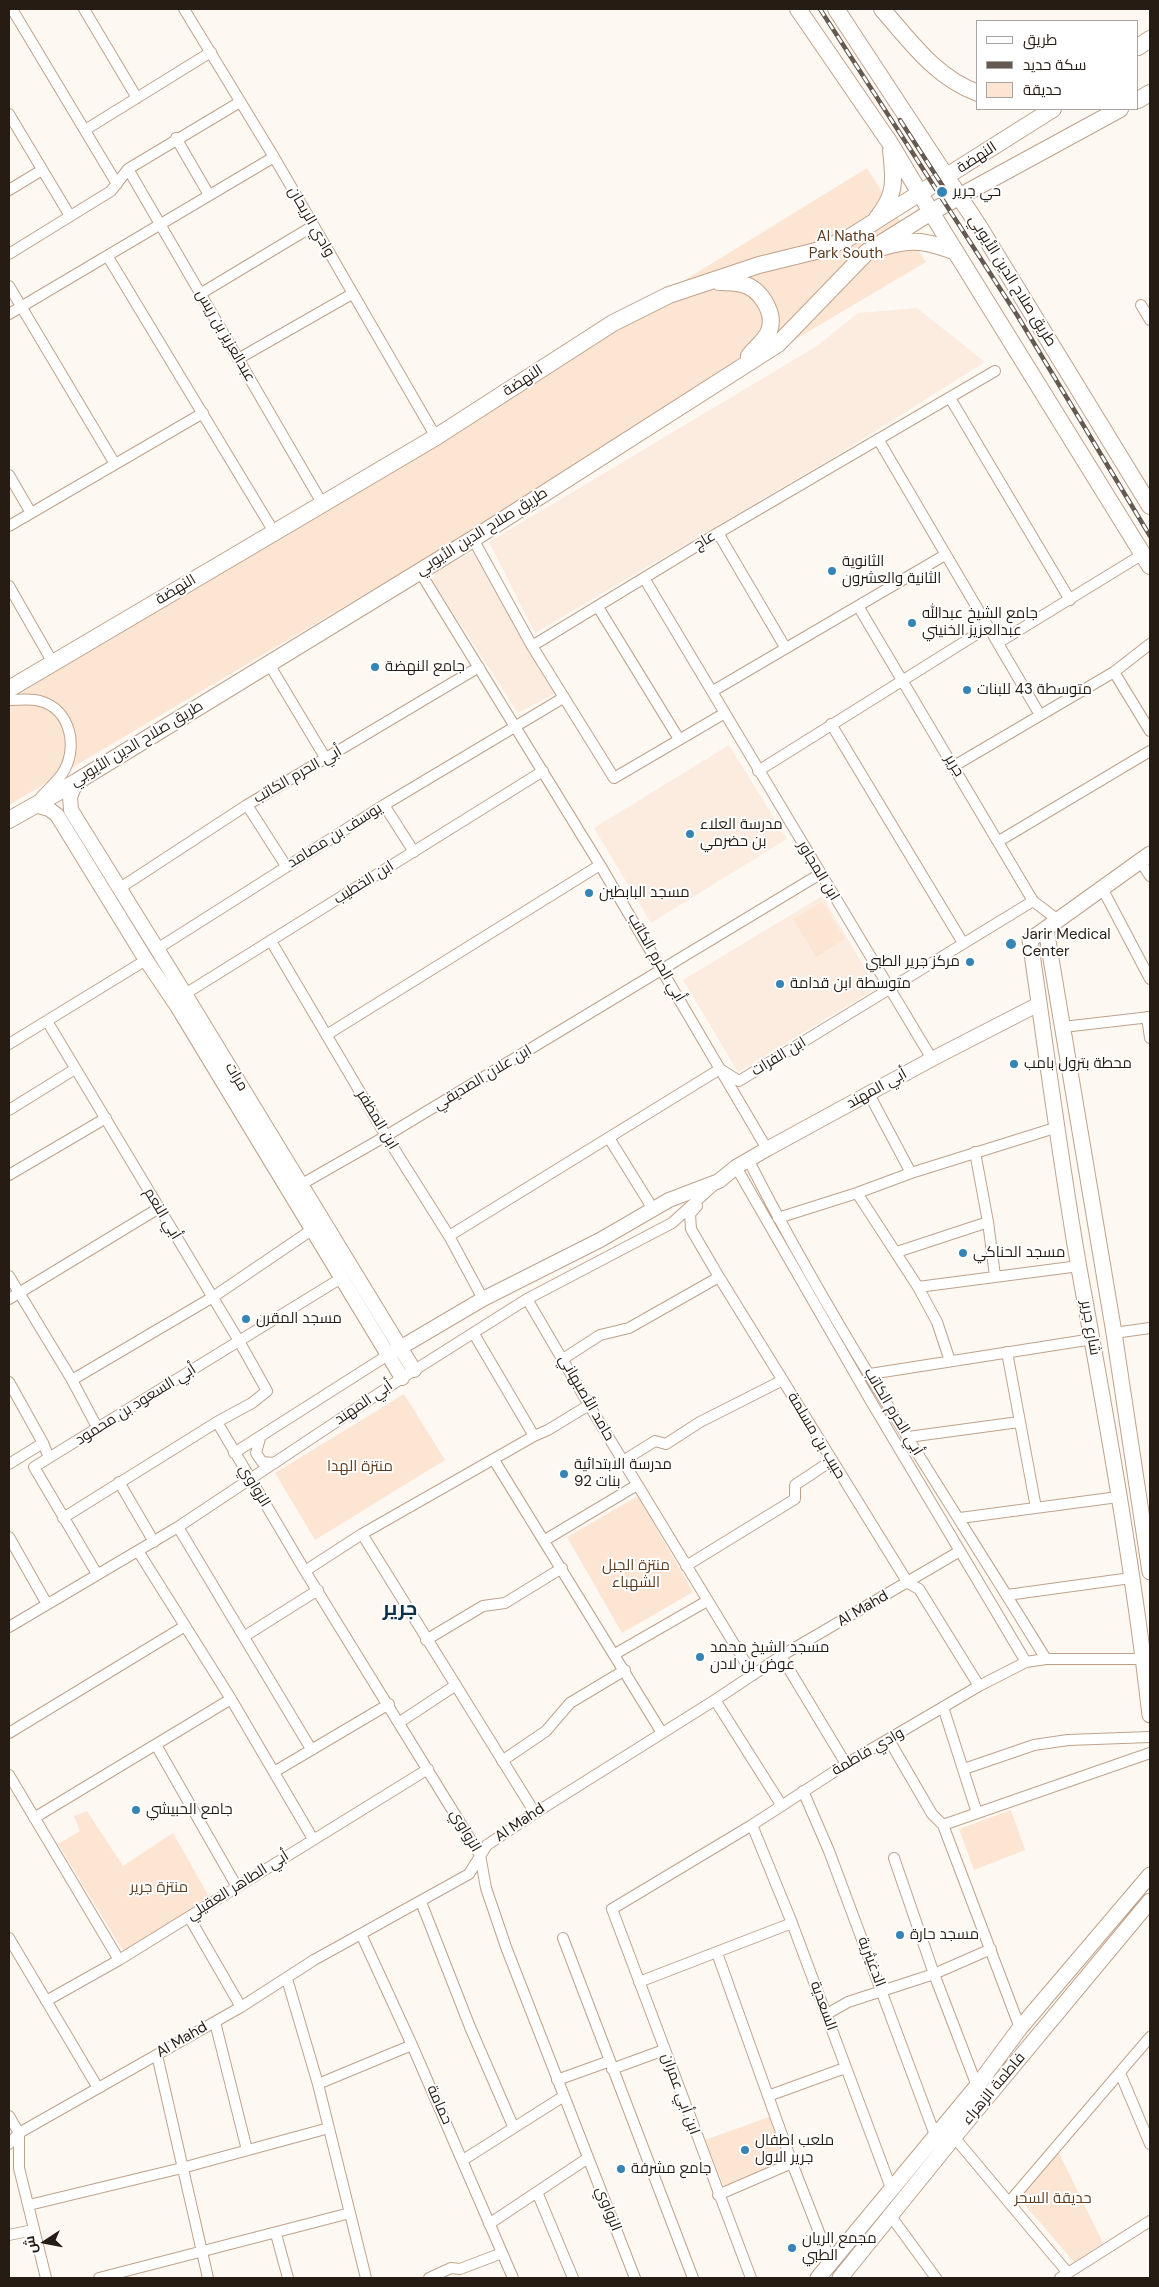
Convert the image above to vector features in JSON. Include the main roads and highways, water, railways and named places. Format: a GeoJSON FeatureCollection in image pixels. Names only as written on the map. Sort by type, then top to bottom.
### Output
{"type":"FeatureCollection","features":[{"type":"Feature","properties":{"kind":"main road"},"geometry":{"type":"LineString","coordinates":[[798,9],[890,142],[931,212],[1146,560]]}},
{"type":"Feature","properties":{"kind":"main road","name":"طريق صلاح الدين الأيوبي"},"geometry":{"type":"LineString","coordinates":[[836,9],[947,177],[1034,314],[1150,506]]}},
{"type":"Feature","properties":{"kind":"main road"},"geometry":{"type":"LineString","coordinates":[[882,9],[932,66],[954,82],[976,91]]}},
{"type":"Feature","properties":{"kind":"main road"},"geometry":{"type":"LineString","coordinates":[[1139,46],[1150,39]]}},
{"type":"Feature","properties":{"kind":"main road"},"geometry":{"type":"LineString","coordinates":[[1139,99],[1150,93]]}},
{"type":"Feature","properties":{"kind":"main road","name":"النهضة"},"geometry":{"type":"LineString","coordinates":[[9,690],[436,437],[613,323],[669,295],[705,282],[834,245],[870,226],[1051,110]]}},
{"type":"Feature","properties":{"kind":"main road","name":"طريق صلاح الدين الأيوبي"},"geometry":{"type":"LineString","coordinates":[[9,820],[76,782],[420,572],[737,368],[778,344],[867,252],[959,196],[1014,168],[1118,110]]}},
{"type":"Feature","properties":{"kind":"main road"},"geometry":{"type":"LineString","coordinates":[[870,226],[885,208],[892,194],[894,176],[890,142]]}},
{"type":"Feature","properties":{"kind":"main road"},"geometry":{"type":"LineString","coordinates":[[867,252],[899,242],[917,240],[956,252]]}},
{"type":"Feature","properties":{"kind":"main road"},"geometry":{"type":"LineString","coordinates":[[705,282],[744,284],[755,290],[767,307],[771,320],[769,331],[737,368]]}},
{"type":"Feature","properties":{"kind":"main road"},"geometry":{"type":"LineString","coordinates":[[1046,929],[1145,857]]}},
{"type":"Feature","properties":{"kind":"main road","name":"شارع جرير"},"geometry":{"type":"LineString","coordinates":[[1150,1572],[1114,1333],[1046,929],[1030,940],[1079,1266],[1093,1339],[1144,1659],[1150,1715]]}},
{"type":"Feature","properties":{"kind":"main road"},"geometry":{"type":"LineString","coordinates":[[818,2278],[977,2086],[1020,2028],[1150,1875]]}},
{"type":"Feature","properties":{"kind":"main road","name":"فاطمة الزهراء"},"geometry":{"type":"LineString","coordinates":[[840,2278],[1150,1901]]}},
{"type":"Feature","properties":{"kind":"main road"},"geometry":{"type":"LineString","coordinates":[[1135,1920],[1150,1914]]}},
{"type":"Feature","properties":{"kind":"railway"},"geometry":{"type":"LineString","coordinates":[[820,9],[1017,315],[1150,536]]}},
{"type":"Feature","properties":{"kind":"railway"},"geometry":{"type":"LineString","coordinates":[[900,120],[946,191]]}},
{"type":"Feature","properties":{"kind":"place","name":"حي جرير"},"geometry":{"type":"Point","coordinates":[942,192]}},
{"type":"Feature","properties":{"kind":"place","name":"الثانوية الثانية والعشرون"},"geometry":{"type":"Point","coordinates":[832,571]}},
{"type":"Feature","properties":{"kind":"place","name":"جامع الشيخ عبدالله عبدالعزيز الخنيني"},"geometry":{"type":"Point","coordinates":[912,623]}},
{"type":"Feature","properties":{"kind":"place","name":"جامع النهضة"},"geometry":{"type":"Point","coordinates":[375,667]}},
{"type":"Feature","properties":{"kind":"place","name":"متوسطة 43 للبنات"},"geometry":{"type":"Point","coordinates":[967,690]}},
{"type":"Feature","properties":{"kind":"place","name":"مدرسة العلاء بن حضرمي"},"geometry":{"type":"Point","coordinates":[690,834]}},
{"type":"Feature","properties":{"kind":"place","name":"مسجد البابطين"},"geometry":{"type":"Point","coordinates":[589,893]}},
{"type":"Feature","properties":{"kind":"place","name":"Jarir Medical Center"},"geometry":{"type":"Point","coordinates":[1011,944]}},
{"type":"Feature","properties":{"kind":"place","name":"مركز جرير الطبي"},"geometry":{"type":"Point","coordinates":[970,962]}},
{"type":"Feature","properties":{"kind":"place","name":"متوسطة ابن قدامة"},"geometry":{"type":"Point","coordinates":[780,984]}},
{"type":"Feature","properties":{"kind":"place","name":"محطة بترول بامب"},"geometry":{"type":"Point","coordinates":[1014,1064]}},
{"type":"Feature","properties":{"kind":"place","name":"مسجد الحناكي"},"geometry":{"type":"Point","coordinates":[963,1253]}},
{"type":"Feature","properties":{"kind":"place","name":"مسجد المقرن"},"geometry":{"type":"Point","coordinates":[246,1319]}},
{"type":"Feature","properties":{"kind":"place","name":"مدرسة الابتدائية 92 بنات"},"geometry":{"type":"Point","coordinates":[564,1474]}},
{"type":"Feature","properties":{"kind":"place","name":"مسجد الشيخ محمد عوض بن لادن"},"geometry":{"type":"Point","coordinates":[700,1657]}},
{"type":"Feature","properties":{"kind":"place","name":"جامع الحبيشي"},"geometry":{"type":"Point","coordinates":[136,1810]}},
{"type":"Feature","properties":{"kind":"place","name":"مسجد حارة"},"geometry":{"type":"Point","coordinates":[900,1935]}},
{"type":"Feature","properties":{"kind":"place","name":"ملعب اطفال جرير الاول"},"geometry":{"type":"Point","coordinates":[745,2150]}},
{"type":"Feature","properties":{"kind":"place","name":"جامع مشرفة"},"geometry":{"type":"Point","coordinates":[621,2169]}},
{"type":"Feature","properties":{"kind":"place","name":"مجمع الريان الطبي"},"geometry":{"type":"Point","coordinates":[792,2248]}},
{"type":"Feature","properties":{"kind":"district","name":"جرير"},"geometry":{"type":"Point","coordinates":[400,1610]}},
{"type":"Feature","properties":{"kind":"park label","name":"Al Natha Park South"},"geometry":{"type":"Point","coordinates":[846,246]}},
{"type":"Feature","properties":{"kind":"park label","name":"منتزة الهدا"},"geometry":{"type":"Point","coordinates":[360,1467]}},
{"type":"Feature","properties":{"kind":"park label","name":"منتزة الجبل الشهباء"},"geometry":{"type":"Point","coordinates":[636,1574]}},
{"type":"Feature","properties":{"kind":"park label","name":"منتزة جرير"},"geometry":{"type":"Point","coordinates":[159,1888]}},
{"type":"Feature","properties":{"kind":"park label","name":"حديقة السحر"},"geometry":{"type":"Point","coordinates":[1053,2199]}}]}
